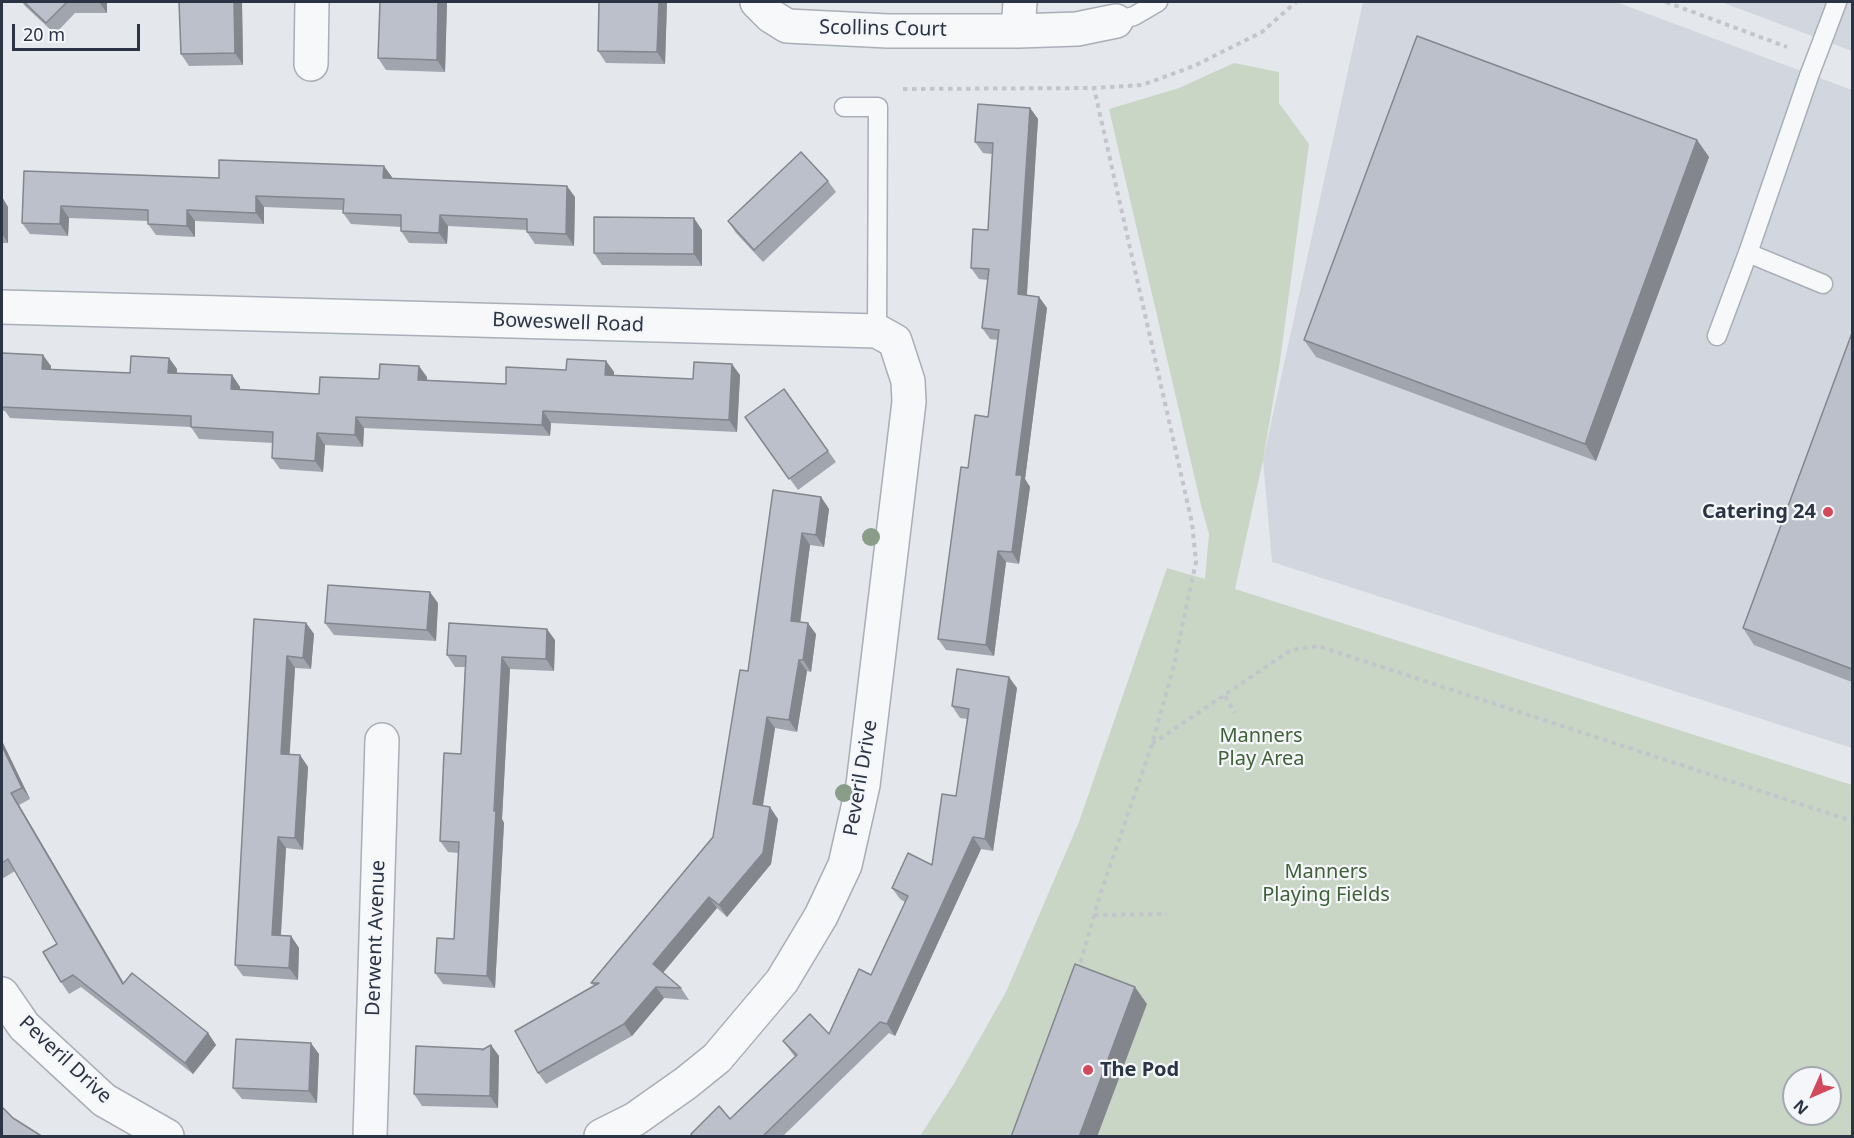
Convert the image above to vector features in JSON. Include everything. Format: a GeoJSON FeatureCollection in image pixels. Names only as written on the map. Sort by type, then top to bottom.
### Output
{"type":"FeatureCollection","features":[{"type":"Feature","properties":{"kind":"street"},"geometry":{"type":"LineString","coordinates":[[311,64],[312,2]]}},
{"type":"Feature","properties":{"kind":"street","name":"Scollins Court"},"geometry":{"type":"LineString","coordinates":[[757,2],[771,16],[787,26],[888,31],[1019,16],[1077,29],[1116,21]]}},
{"type":"Feature","properties":{"kind":"street","name":"Boweswell Road"},"geometry":{"type":"LineString","coordinates":[[2,307],[877,331]]}},
{"type":"Feature","properties":{"kind":"street","name":"Peveril Drive"},"geometry":{"type":"LineString","coordinates":[[601,1137],[635,1119],[717,1058],[782,981],[821,916],[845,865],[863,785],[909,402],[908,381],[895,341],[877,331]]}},
{"type":"Feature","properties":{"kind":"street","name":"Derwent Avenue"},"geometry":{"type":"LineString","coordinates":[[370,1137],[382,740]]}},
{"type":"Feature","properties":{"kind":"street","name":"Peveril Drive"},"geometry":{"type":"LineString","coordinates":[[2,994],[24,1026],[104,1100],[166,1137]]}},
{"type":"Feature","properties":{"kind":"lane"},"geometry":{"type":"LineString","coordinates":[[1116,21],[1134,16],[1158,2]]}},
{"type":"Feature","properties":{"kind":"lane"},"geometry":{"type":"LineString","coordinates":[[1717,336],[1837,2]]}},
{"type":"Feature","properties":{"kind":"lane"},"geometry":{"type":"LineString","coordinates":[[844,107],[878,107],[877,331]]}},
{"type":"Feature","properties":{"kind":"lane"},"geometry":{"type":"LineString","coordinates":[[1748,253],[1823,284]]}},
{"type":"Feature","properties":{"kind":"path"},"geometry":{"type":"LineString","coordinates":[[878,107],[878,90],[1094,88],[1142,85],[1194,66],[1262,32],[1296,2]]}},
{"type":"Feature","properties":{"kind":"path"},"geometry":{"type":"LineString","coordinates":[[1666,2],[1789,48]]}},
{"type":"Feature","properties":{"kind":"path"},"geometry":{"type":"LineString","coordinates":[[1076,977],[1094,915],[1152,744],[1173,669],[1196,562],[1192,523],[1094,88]]}},
{"type":"Feature","properties":{"kind":"path"},"geometry":{"type":"LineString","coordinates":[[1152,744],[1291,650],[1318,646],[1852,821]]}},
{"type":"Feature","properties":{"kind":"path"},"geometry":{"type":"LineString","coordinates":[[1225,696],[1235,713]]}},
{"type":"Feature","properties":{"kind":"path"},"geometry":{"type":"LineString","coordinates":[[1094,915],[1167,914]]}},
{"type":"Feature","properties":{"kind":"shaded area"},"geometry":{"type":"Polygon","coordinates":[[[1363,2],[1616,2],[1852,90],[1852,748],[1272,562],[1263,460],[1363,2]]]}},
{"type":"Feature","properties":{"kind":"shaded area"},"geometry":{"type":"Polygon","coordinates":[[[1721,2],[1852,2],[1852,51],[1721,2]]]}},
{"type":"Feature","properties":{"kind":"green space","name":"Manners Playing Fields"},"geometry":{"type":"Polygon","coordinates":[[[1234,63],[1279,72],[1279,103],[1309,144],[1280,361],[1263,460],[1235,589],[1852,785],[1852,1136],[920,1136],[955,1082],[1006,992],[1079,822],[1167,568],[1205,579],[1209,534],[1109,109],[1179,88],[1234,63]]]}},
{"type":"Feature","properties":{"kind":"building"},"geometry":{"type":"Polygon","coordinates":[[[24,2],[67,2],[46,23],[24,2]]]}},
{"type":"Feature","properties":{"kind":"building"},"geometry":{"type":"Polygon","coordinates":[[[179,2],[234,2],[235,53],[181,54],[179,2]]]}},
{"type":"Feature","properties":{"kind":"building"},"geometry":{"type":"Polygon","coordinates":[[[380,2],[438,2],[437,60],[378,58],[380,2]]]}},
{"type":"Feature","properties":{"kind":"building"},"geometry":{"type":"Polygon","coordinates":[[[599,2],[659,2],[657,52],[598,51],[599,2]]]}},
{"type":"Feature","properties":{"kind":"building"},"geometry":{"type":"Polygon","coordinates":[[[1417,36],[1697,140],[1585,444],[1304,340],[1417,36]]]}},
{"type":"Feature","properties":{"kind":"building"},"geometry":{"type":"Polygon","coordinates":[[[978,104],[1030,108],[1018,294],[1039,297],[1016,475],[1022,475],[1012,552],[998,551],[986,645],[938,639],[961,467],[968,468],[975,415],[988,417],[999,330],[982,328],[989,269],[971,268],[973,229],[988,230],[993,143],[975,142],[978,104]]]}},
{"type":"Feature","properties":{"kind":"building"},"geometry":{"type":"Polygon","coordinates":[[[801,152],[828,181],[754,250],[728,221],[801,152]]]}},
{"type":"Feature","properties":{"kind":"building"},"geometry":{"type":"Polygon","coordinates":[[[219,160],[384,166],[383,178],[567,186],[566,234],[527,232],[527,219],[440,215],[439,233],[401,231],[401,215],[343,213],[344,199],[256,196],[256,213],[187,210],[187,226],[148,224],[148,210],[61,206],[60,224],[22,223],[24,171],[219,178],[219,160]]]}},
{"type":"Feature","properties":{"kind":"building"},"geometry":{"type":"Polygon","coordinates":[[[594,217],[694,218],[694,254],[594,253],[594,217]]]}},
{"type":"Feature","properties":{"kind":"building","name":"Catering 24"},"geometry":{"type":"Polygon","coordinates":[[[1852,333],[1852,669],[1743,628],[1852,333]]]}},
{"type":"Feature","properties":{"kind":"building"},"geometry":{"type":"Polygon","coordinates":[[[2,353],[43,355],[42,369],[130,373],[131,356],[169,358],[168,373],[232,375],[231,389],[319,394],[320,377],[379,379],[380,364],[419,366],[418,380],[506,384],[506,367],[566,370],[567,359],[606,361],[605,375],[693,379],[694,362],[732,364],[729,420],[543,411],[542,425],[356,417],[355,435],[317,433],[315,461],[272,458],[273,432],[191,427],[191,416],[2,407],[2,353]]]}},
{"type":"Feature","properties":{"kind":"building"},"geometry":{"type":"Polygon","coordinates":[[[784,389],[828,451],[789,479],[745,417],[784,389]]]}},
{"type":"Feature","properties":{"kind":"building"},"geometry":{"type":"Polygon","coordinates":[[[773,490],[821,497],[816,535],[802,533],[791,621],[808,623],[803,660],[799,660],[789,720],[767,717],[753,804],[770,807],[763,853],[719,905],[709,897],[653,964],[681,988],[656,987],[624,1024],[538,1073],[515,1031],[599,983],[591,983],[713,837],[740,670],[748,671],[773,490]]]}},
{"type":"Feature","properties":{"kind":"building"},"geometry":{"type":"Polygon","coordinates":[[[328,585],[430,592],[427,630],[325,623],[328,585]]]}},
{"type":"Feature","properties":{"kind":"building"},"geometry":{"type":"Polygon","coordinates":[[[254,619],[306,623],[303,658],[287,656],[281,754],[300,755],[295,838],[278,837],[272,935],[291,936],[289,968],[235,965],[254,619]]]}},
{"type":"Feature","properties":{"kind":"building"},"geometry":{"type":"Polygon","coordinates":[[[449,623],[547,629],[546,659],[502,657],[487,976],[435,973],[437,938],[454,939],[459,842],[440,841],[444,753],[461,754],[466,656],[447,655],[449,623]]]}},
{"type":"Feature","properties":{"kind":"building"},"geometry":{"type":"Polygon","coordinates":[[[957,669],[1009,677],[985,839],[973,837],[887,1024],[880,1022],[762,1137],[693,1137],[691,1134],[719,1106],[730,1119],[797,1055],[783,1041],[810,1014],[829,1034],[859,969],[871,975],[908,896],[892,888],[908,853],[932,865],[942,794],[956,796],[969,709],[952,706],[957,669]]]}},
{"type":"Feature","properties":{"kind":"building"},"geometry":{"type":"Polygon","coordinates":[[[2,746],[22,788],[11,793],[123,984],[132,973],[208,1033],[185,1063],[73,975],[61,982],[43,952],[57,944],[8,859],[2,863],[2,746]]]}},
{"type":"Feature","properties":{"kind":"building","name":"The Pod"},"geometry":{"type":"Polygon","coordinates":[[[1075,964],[1135,987],[1079,1137],[1011,1137],[1075,964]]]}},
{"type":"Feature","properties":{"kind":"building"},"geometry":{"type":"Polygon","coordinates":[[[236,1039],[311,1043],[309,1091],[233,1088],[236,1039]]]}},
{"type":"Feature","properties":{"kind":"building"},"geometry":{"type":"Polygon","coordinates":[[[491,1045],[490,1096],[414,1094],[416,1046],[482,1050],[491,1045]]]}},
{"type":"Feature","properties":{"kind":"building"},"geometry":{"type":"Polygon","coordinates":[[[2,1107],[13,1118],[43,1137],[2,1137],[2,1107]]]}},
{"type":"Feature","properties":{"kind":"place","name":"Catering 24"},"geometry":{"type":"Point","coordinates":[1828,512]}},
{"type":"Feature","properties":{"kind":"place","name":"The Pod"},"geometry":{"type":"Point","coordinates":[1088,1070]}},
{"type":"Feature","properties":{"kind":"park label","name":"Manners Play Area"},"geometry":{"type":"Point","coordinates":[1261,748]}}]}
